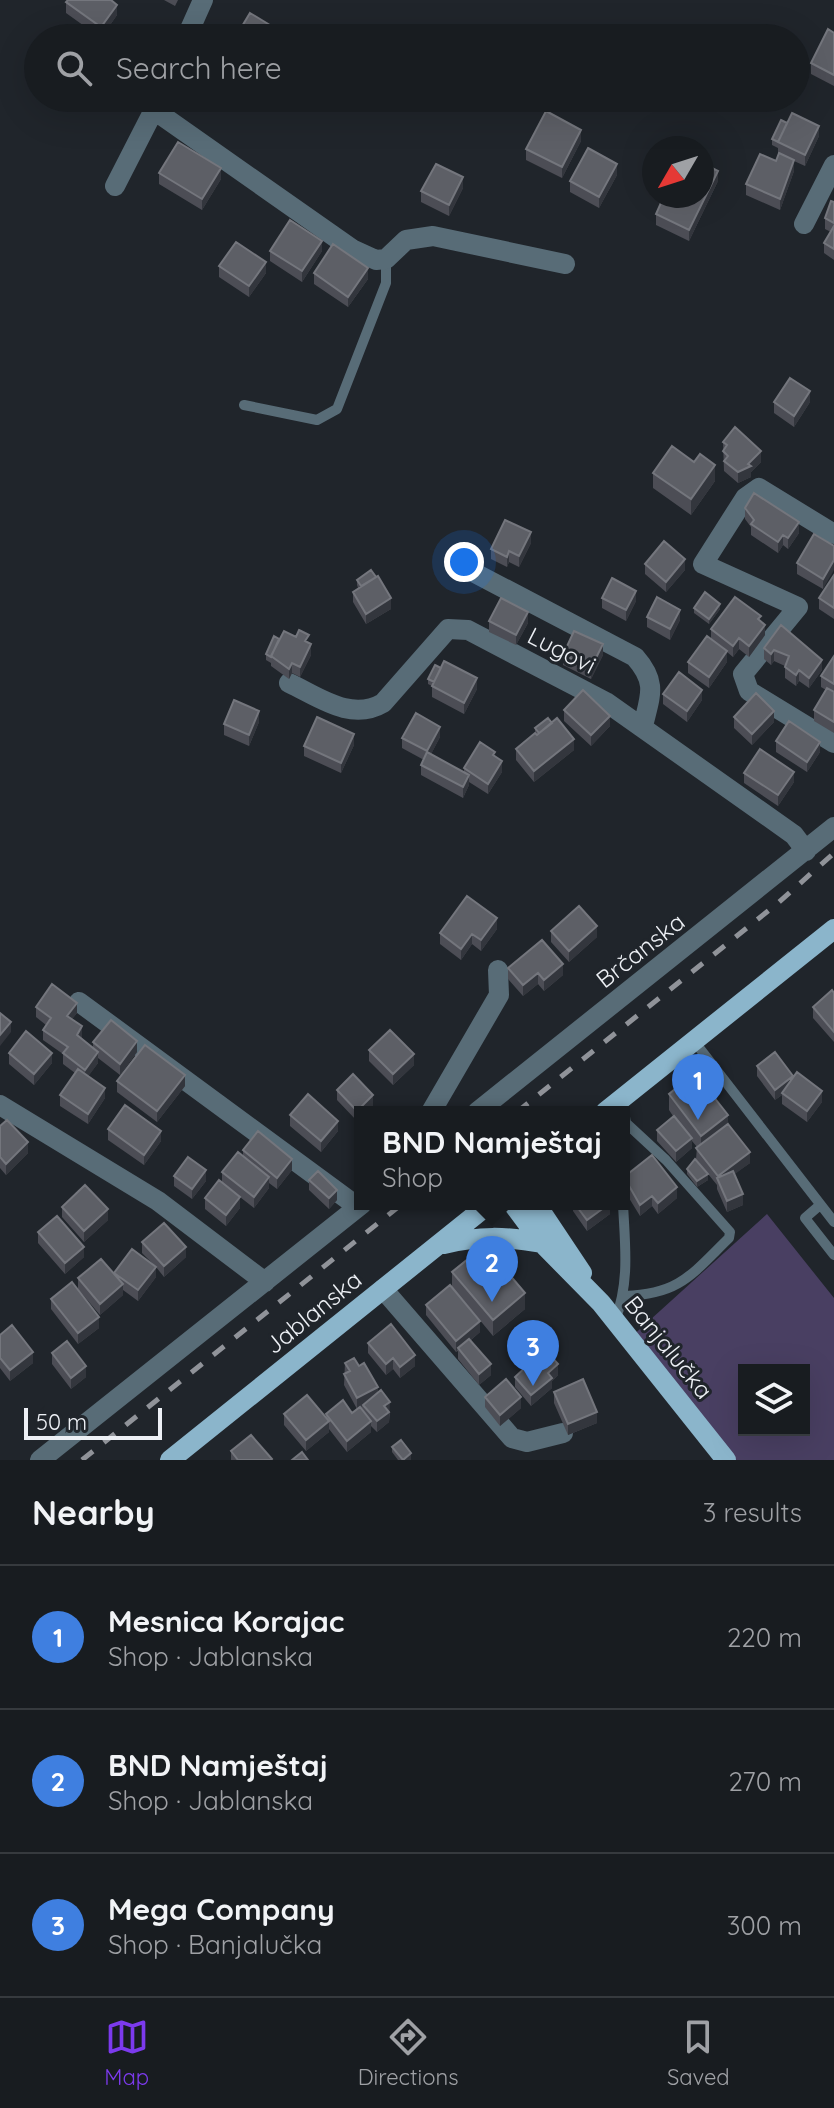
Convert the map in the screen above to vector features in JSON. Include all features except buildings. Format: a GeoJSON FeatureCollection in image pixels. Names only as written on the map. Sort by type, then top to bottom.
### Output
{"type":"FeatureCollection","features":[{"type":"Feature","properties":{"kind":"main road"},"geometry":{"type":"LineString","coordinates":[[612,1106],[834,929]]}},
{"type":"Feature","properties":{"kind":"main road","name":"Jablanska"},"geometry":{"type":"LineString","coordinates":[[170,1460],[481,1210]]}},
{"type":"Feature","properties":{"kind":"main road"},"geometry":{"type":"LineString","coordinates":[[517,1210],[542,1243],[601,1303]]}},
{"type":"Feature","properties":{"kind":"main road"},"geometry":{"type":"LineString","coordinates":[[540,1210],[601,1303]]}},
{"type":"Feature","properties":{"kind":"main road"},"geometry":{"type":"LineString","coordinates":[[436,1246],[476,1237],[505,1236],[542,1243]]}},
{"type":"Feature","properties":{"kind":"main road","name":"Banjalučka"},"geometry":{"type":"LineString","coordinates":[[601,1303],[726,1460]]}},
{"type":"Feature","properties":{"kind":"street"},"geometry":{"type":"LineString","coordinates":[[192,24],[203,0]]}},
{"type":"Feature","properties":{"kind":"street"},"geometry":{"type":"LineString","coordinates":[[115,186],[153,112]]}},
{"type":"Feature","properties":{"kind":"street"},"geometry":{"type":"LineString","coordinates":[[168,112],[352,249],[376,260],[386,259],[406,240],[433,236],[565,264]]}},
{"type":"Feature","properties":{"kind":"street"},"geometry":{"type":"LineString","coordinates":[[804,224],[834,165]]}},
{"type":"Feature","properties":{"kind":"street"},"geometry":{"type":"LineString","coordinates":[[834,534],[767,490],[751,491],[703,564],[798,607],[743,674],[743,683],[749,691],[834,743]]}},
{"type":"Feature","properties":{"kind":"street"},"geometry":{"type":"LineString","coordinates":[[471,571],[635,657],[647,670],[652,686],[643,726]]}},
{"type":"Feature","properties":{"kind":"street","name":"Lugovi"},"geometry":{"type":"LineString","coordinates":[[289,683],[343,709],[374,708],[383,703],[448,629],[458,627],[606,702],[794,835],[806,851]]}},
{"type":"Feature","properties":{"kind":"street","name":"Brčanska"},"geometry":{"type":"LineString","coordinates":[[485,1106],[834,827]]}},
{"type":"Feature","properties":{"kind":"street"},"geometry":{"type":"LineString","coordinates":[[434,1106],[499,995],[498,970]]}},
{"type":"Feature","properties":{"kind":"street"},"geometry":{"type":"LineString","coordinates":[[79,1002],[354,1201]]}},
{"type":"Feature","properties":{"kind":"street"},"geometry":{"type":"LineString","coordinates":[[0,1105],[158,1201],[265,1282]]}},
{"type":"Feature","properties":{"kind":"street"},"geometry":{"type":"LineString","coordinates":[[40,1460],[354,1210]]}},
{"type":"Feature","properties":{"kind":"street"},"geometry":{"type":"LineString","coordinates":[[383,1289],[512,1438],[527,1442],[563,1433]]}},
{"type":"Feature","properties":{"kind":"lane"},"geometry":{"type":"LineString","coordinates":[[244,405],[317,420],[337,409],[386,283],[386,259]]}},
{"type":"Feature","properties":{"kind":"lane"},"geometry":{"type":"LineString","coordinates":[[694,1041],[834,1222]]}},
{"type":"Feature","properties":{"kind":"lane"},"geometry":{"type":"LineString","coordinates":[[622,1098],[623,1106]]}},
{"type":"Feature","properties":{"kind":"lane"},"geometry":{"type":"LineString","coordinates":[[625,1296],[657,1295],[680,1283],[729,1238],[730,1232],[666,1160],[630,1127]]}},
{"type":"Feature","properties":{"kind":"lane"},"geometry":{"type":"LineString","coordinates":[[820,1205],[805,1218],[834,1255]]}},
{"type":"Feature","properties":{"kind":"lane"},"geometry":{"type":"LineString","coordinates":[[615,1321],[625,1296],[628,1269],[623,1210]]}},
{"type":"Feature","properties":{"kind":"shaded area"},"geometry":{"type":"Polygon","coordinates":[[[767,1214],[834,1298],[834,1460],[726,1460],[629,1339],[767,1214]]]}},
{"type":"Feature","properties":{"kind":"railway"},"geometry":{"type":"LineString","coordinates":[[524,1106],[778,903],[834,853]]}},
{"type":"Feature","properties":{"kind":"railway"},"geometry":{"type":"LineString","coordinates":[[82,1460],[394,1210]]}},
{"type":"Feature","properties":{"kind":"place","name":"Mesnica Korajac"},"geometry":{"type":"Point","coordinates":[698,1120]}},
{"type":"Feature","properties":{"kind":"place","name":"BND Namještaj"},"geometry":{"type":"Point","coordinates":[492,1302]}},
{"type":"Feature","properties":{"kind":"place","name":"Mega Company"},"geometry":{"type":"Point","coordinates":[533,1386]}}]}
